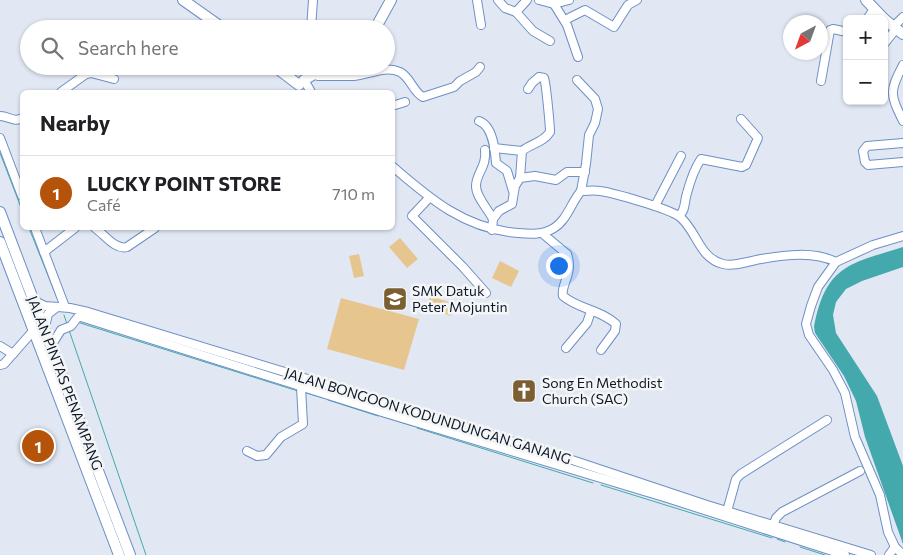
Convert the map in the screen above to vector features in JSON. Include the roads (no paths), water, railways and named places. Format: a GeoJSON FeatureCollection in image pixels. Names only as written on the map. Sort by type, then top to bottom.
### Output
{"type":"FeatureCollection","features":[{"type":"Feature","properties":{"kind":"main road"},"geometry":{"type":"LineString","coordinates":[[183,0],[211,20]]}},
{"type":"Feature","properties":{"kind":"main road"},"geometry":{"type":"LineString","coordinates":[[381,20],[391,0]]}},
{"type":"Feature","properties":{"kind":"main road"},"geometry":{"type":"LineString","coordinates":[[866,0],[880,15]]}},
{"type":"Feature","properties":{"kind":"main road"},"geometry":{"type":"LineString","coordinates":[[888,22],[899,30]]}},
{"type":"Feature","properties":{"kind":"main road"},"geometry":{"type":"LineString","coordinates":[[290,75],[307,83],[320,75]]}},
{"type":"Feature","properties":{"kind":"main road","name":"JALAN PINTAS PENAMPANG"},"geometry":{"type":"LineString","coordinates":[[0,212],[31,294],[40,330],[119,555]]}},
{"type":"Feature","properties":{"kind":"main road"},"geometry":{"type":"LineString","coordinates":[[0,243],[1,228],[5,224]]}},
{"type":"Feature","properties":{"kind":"main road","name":"JALAN PINTAS PENAMPANG"},"geometry":{"type":"LineString","coordinates":[[0,243],[40,330],[51,346],[130,555]]}},
{"type":"Feature","properties":{"kind":"street"},"geometry":{"type":"LineString","coordinates":[[312,20],[313,0]]}},
{"type":"Feature","properties":{"kind":"street"},"geometry":{"type":"LineString","coordinates":[[477,0],[481,25]]}},
{"type":"Feature","properties":{"kind":"street"},"geometry":{"type":"LineString","coordinates":[[498,0],[505,8],[516,12],[527,26],[550,41]]}},
{"type":"Feature","properties":{"kind":"street"},"geometry":{"type":"LineString","coordinates":[[516,12],[527,0]]}},
{"type":"Feature","properties":{"kind":"street"},"geometry":{"type":"LineString","coordinates":[[539,0],[554,4],[568,0]]}},
{"type":"Feature","properties":{"kind":"street"},"geometry":{"type":"LineString","coordinates":[[565,20],[584,10],[614,27],[628,4],[638,0]]}},
{"type":"Feature","properties":{"kind":"street"},"geometry":{"type":"LineString","coordinates":[[554,4],[565,20],[578,57]]}},
{"type":"Feature","properties":{"kind":"street"},"geometry":{"type":"LineString","coordinates":[[870,15],[874,9]]}},
{"type":"Feature","properties":{"kind":"street"},"geometry":{"type":"LineString","coordinates":[[888,40],[899,30],[903,17]]}},
{"type":"Feature","properties":{"kind":"street"},"geometry":{"type":"LineString","coordinates":[[821,81],[830,30],[843,31]]}},
{"type":"Feature","properties":{"kind":"street"},"geometry":{"type":"LineString","coordinates":[[903,65],[894,81],[892,94],[903,121]]}},
{"type":"Feature","properties":{"kind":"street"},"geometry":{"type":"LineString","coordinates":[[395,71],[406,77],[418,94],[423,97],[454,87],[460,81],[476,72],[480,67]]}},
{"type":"Feature","properties":{"kind":"street"},"geometry":{"type":"LineString","coordinates":[[64,90],[85,75]]}},
{"type":"Feature","properties":{"kind":"street"},"geometry":{"type":"LineString","coordinates":[[96,75],[114,79]]}},
{"type":"Feature","properties":{"kind":"street"},"geometry":{"type":"LineString","coordinates":[[307,83],[358,75]]}},
{"type":"Feature","properties":{"kind":"street"},"geometry":{"type":"LineString","coordinates":[[492,230],[493,219],[499,211],[512,204],[516,182],[520,178],[522,151],[530,144],[544,140],[550,132],[546,81],[544,78],[539,77],[528,89]]}},
{"type":"Feature","properties":{"kind":"street"},"geometry":{"type":"LineString","coordinates":[[395,169],[429,198],[466,220],[492,230],[543,234],[561,223],[583,182],[589,135],[595,123],[598,109],[595,99],[577,80]]}},
{"type":"Feature","properties":{"kind":"street"},"geometry":{"type":"LineString","coordinates":[[395,105],[405,102]]}},
{"type":"Feature","properties":{"kind":"street"},"geometry":{"type":"LineString","coordinates":[[0,116],[12,120],[20,119]]}},
{"type":"Feature","properties":{"kind":"street"},"geometry":{"type":"LineString","coordinates":[[741,119],[758,138],[746,165],[742,167],[700,159],[686,195],[682,213],[699,245],[722,264],[806,255],[825,257],[836,262]]}},
{"type":"Feature","properties":{"kind":"street"},"geometry":{"type":"LineString","coordinates":[[479,121],[486,124],[494,148],[496,163],[507,171],[514,192]]}},
{"type":"Feature","properties":{"kind":"street"},"geometry":{"type":"LineString","coordinates":[[0,138],[20,191]]}},
{"type":"Feature","properties":{"kind":"street"},"geometry":{"type":"LineString","coordinates":[[903,143],[866,146],[863,151],[866,164],[903,162]]}},
{"type":"Feature","properties":{"kind":"street"},"geometry":{"type":"LineString","coordinates":[[494,148],[522,151]]}},
{"type":"Feature","properties":{"kind":"street"},"geometry":{"type":"LineString","coordinates":[[485,150],[485,163],[476,185],[478,193],[493,219]]}},
{"type":"Feature","properties":{"kind":"street"},"geometry":{"type":"LineString","coordinates":[[657,203],[681,156]]}},
{"type":"Feature","properties":{"kind":"street"},"geometry":{"type":"LineString","coordinates":[[520,178],[535,176],[556,180],[567,172],[598,191],[657,203],[682,213]]}},
{"type":"Feature","properties":{"kind":"street"},"geometry":{"type":"LineString","coordinates":[[429,198],[412,216],[486,293]]}},
{"type":"Feature","properties":{"kind":"street"},"geometry":{"type":"LineString","coordinates":[[0,366],[40,330],[48,314],[61,307],[36,230]]}},
{"type":"Feature","properties":{"kind":"street"},"geometry":{"type":"LineString","coordinates":[[44,252],[72,230]]}},
{"type":"Feature","properties":{"kind":"street"},"geometry":{"type":"LineString","coordinates":[[97,230],[122,248],[127,247],[152,230]]}},
{"type":"Feature","properties":{"kind":"street"},"geometry":{"type":"LineString","coordinates":[[543,234],[569,257],[568,275],[561,291],[563,296],[613,321],[617,327],[601,350]]}},
{"type":"Feature","properties":{"kind":"street"},"geometry":{"type":"LineString","coordinates":[[903,236],[873,245],[836,262],[821,282],[807,320],[808,335],[833,370],[845,393],[855,437],[880,495],[888,532],[895,547],[903,555]]}},
{"type":"Feature","properties":{"kind":"street","name":"JALAN BONGOON KODUNDUNGAN GANANG"},"geometry":{"type":"LineString","coordinates":[[31,294],[40,304],[88,312],[212,349],[291,378],[560,456],[706,508]]}},
{"type":"Feature","properties":{"kind":"street"},"geometry":{"type":"LineString","coordinates":[[566,348],[585,326],[591,311]]}},
{"type":"Feature","properties":{"kind":"street"},"geometry":{"type":"LineString","coordinates":[[51,346],[61,330],[71,326],[78,317],[212,360],[291,378],[301,387],[726,514],[844,555]]}},
{"type":"Feature","properties":{"kind":"street"},"geometry":{"type":"LineString","coordinates":[[0,346],[13,354]]}},
{"type":"Feature","properties":{"kind":"street"},"geometry":{"type":"LineString","coordinates":[[212,349],[212,360]]}},
{"type":"Feature","properties":{"kind":"street"},"geometry":{"type":"LineString","coordinates":[[247,451],[257,456],[266,455],[281,437],[303,424],[301,387]]}},
{"type":"Feature","properties":{"kind":"street"},"geometry":{"type":"LineString","coordinates":[[726,514],[736,479],[741,474],[827,420]]}},
{"type":"Feature","properties":{"kind":"street"},"geometry":{"type":"LineString","coordinates":[[772,529],[776,518],[782,512],[860,471]]}},
{"type":"Feature","properties":{"kind":"street"},"geometry":{"type":"LineString","coordinates":[[772,529],[871,555]]}},
{"type":"Feature","properties":{"kind":"street"},"geometry":{"type":"LineString","coordinates":[[889,555],[895,547]]}},
{"type":"Feature","properties":{"kind":"water"},"geometry":{"type":"Polygon","coordinates":[[[903,247],[903,267],[862,281],[846,289],[836,302],[833,315],[836,333],[877,396],[903,466],[903,544],[865,437],[856,401],[844,376],[815,333],[814,327],[825,291],[833,279],[843,270],[854,263],[903,247]]]}},
{"type":"Feature","properties":{"kind":"waterway"},"geometry":{"type":"LineString","coordinates":[[0,153],[20,205]]}},
{"type":"Feature","properties":{"kind":"waterway"},"geometry":{"type":"LineString","coordinates":[[30,230],[57,298]]}},
{"type":"Feature","properties":{"kind":"waterway"},"geometry":{"type":"LineString","coordinates":[[64,315],[67,324]]}},
{"type":"Feature","properties":{"kind":"waterway"},"geometry":{"type":"LineString","coordinates":[[77,322],[298,391]]}},
{"type":"Feature","properties":{"kind":"waterway"},"geometry":{"type":"LineString","coordinates":[[69,330],[146,555]]}},
{"type":"Feature","properties":{"kind":"waterway"},"geometry":{"type":"LineString","coordinates":[[303,392],[323,398]]}},
{"type":"Feature","properties":{"kind":"waterway"},"geometry":{"type":"LineString","coordinates":[[328,400],[378,416]]}},
{"type":"Feature","properties":{"kind":"waterway"},"geometry":{"type":"LineString","coordinates":[[384,417],[413,426]]}},
{"type":"Feature","properties":{"kind":"waterway"},"geometry":{"type":"LineString","coordinates":[[417,428],[593,483]]}},
{"type":"Feature","properties":{"kind":"waterway"},"geometry":{"type":"LineString","coordinates":[[601,485],[772,538]]}},
{"type":"Feature","properties":{"kind":"waterway"},"geometry":{"type":"LineString","coordinates":[[777,539],[785,542]]}},
{"type":"Feature","properties":{"kind":"waterway"},"geometry":{"type":"LineString","coordinates":[[800,547],[825,555]]}},
{"type":"Feature","properties":{"kind":"place","name":"SMK Datuk Peter Mojuntin"},"geometry":{"type":"Point","coordinates":[395,299]}},
{"type":"Feature","properties":{"kind":"place","name":"Song En Methodist Church (SAC)"},"geometry":{"type":"Point","coordinates":[524,391]}},
{"type":"Feature","properties":{"kind":"place","name":"LUCKY POINT STORE"},"geometry":{"type":"Point","coordinates":[38,446]}}]}
